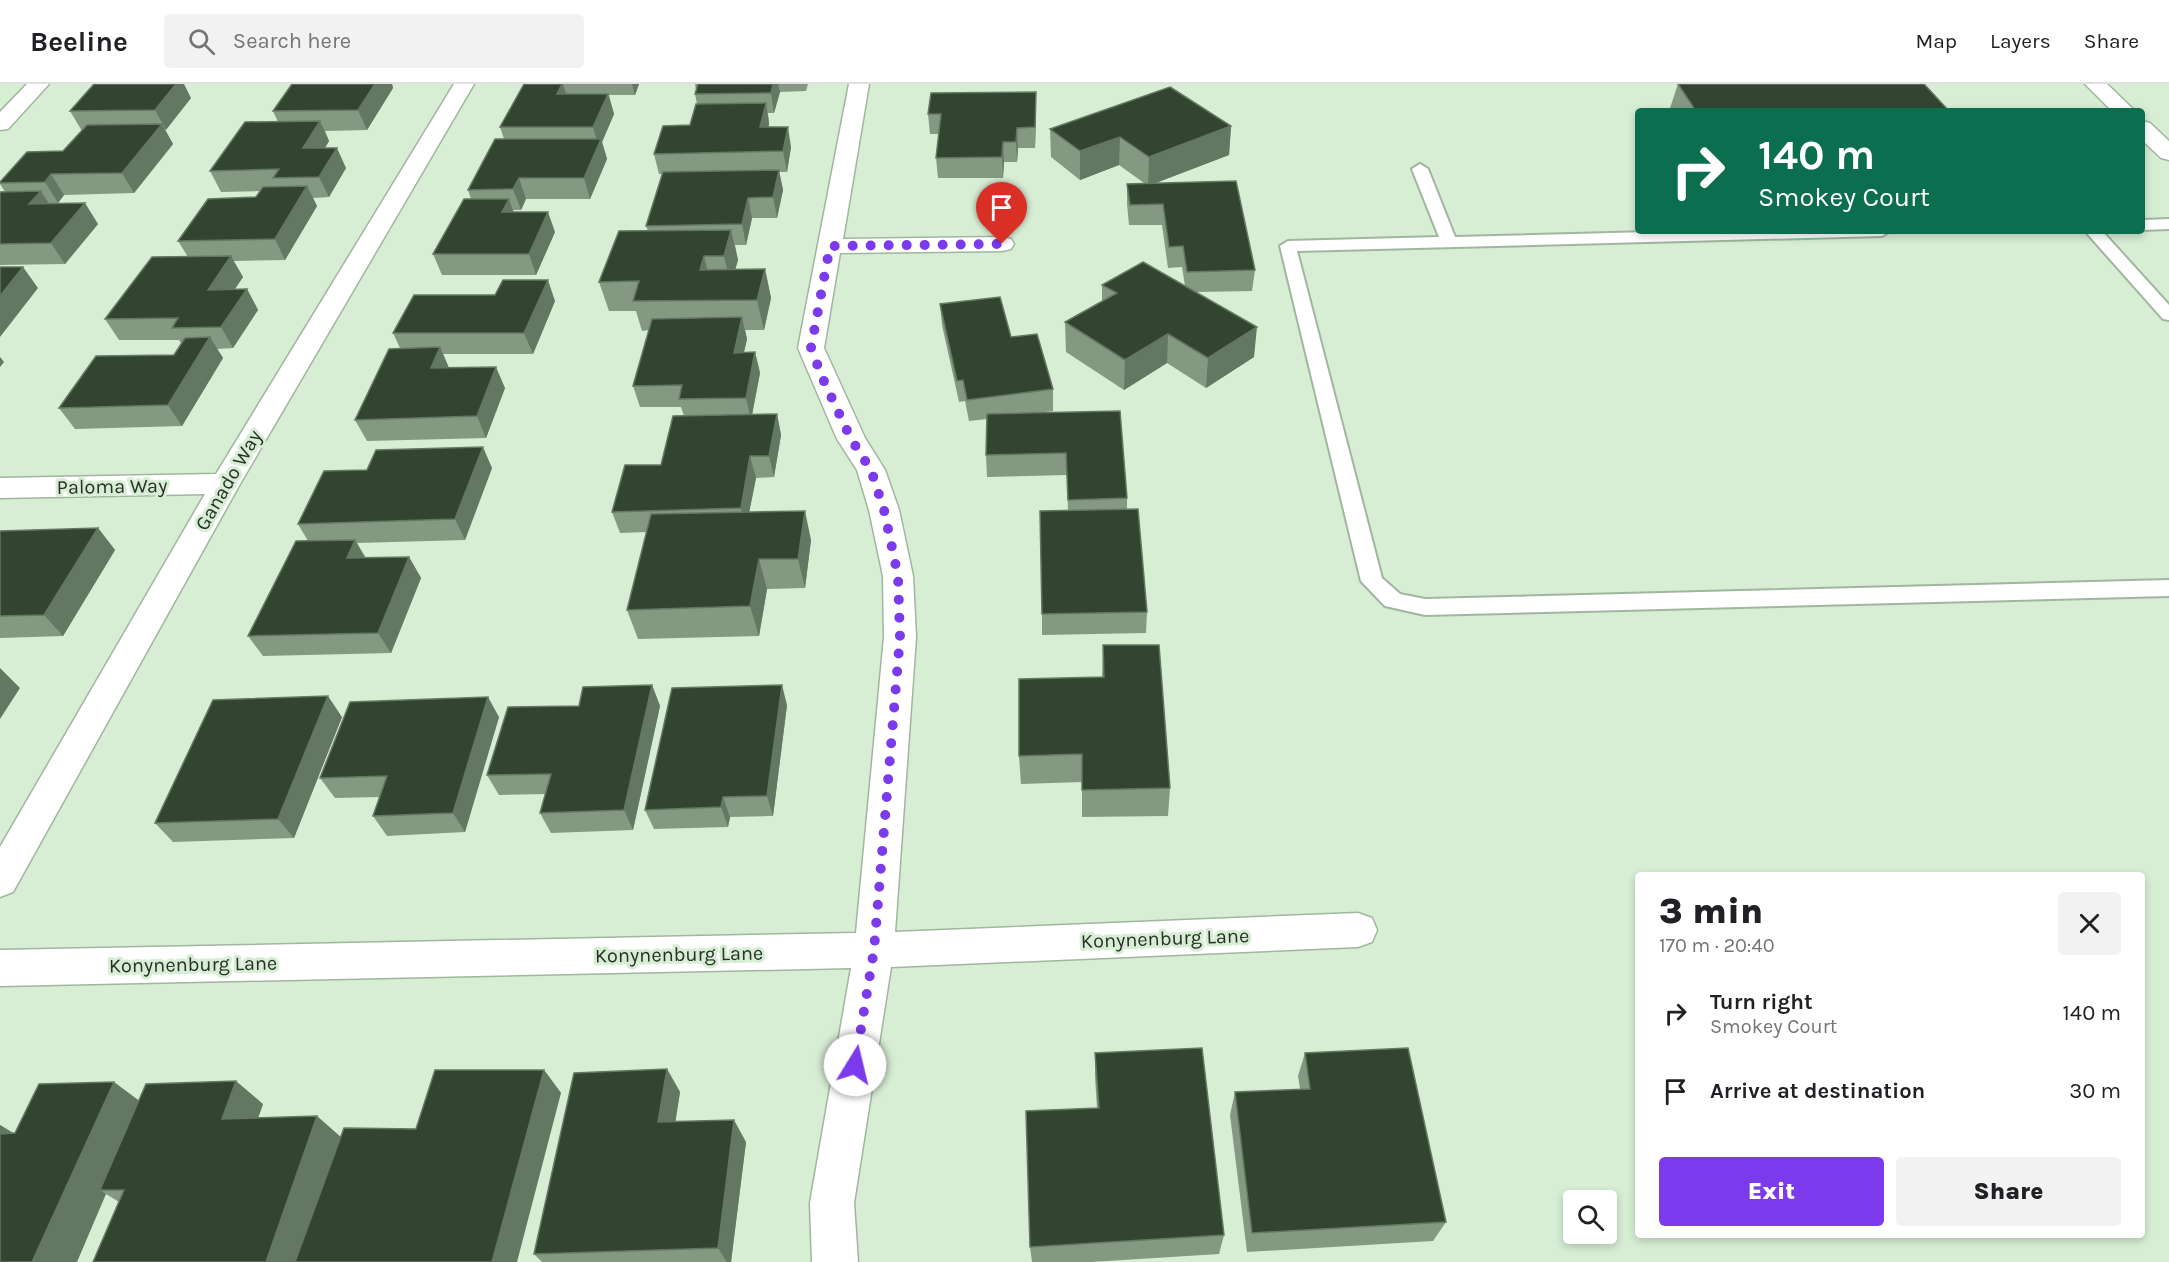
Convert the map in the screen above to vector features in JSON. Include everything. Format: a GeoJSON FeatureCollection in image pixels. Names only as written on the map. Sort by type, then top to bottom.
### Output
{"type":"FeatureCollection","features":[{"type":"Feature","properties":{"kind":"street"},"geometry":{"type":"LineString","coordinates":[[0,124],[39,84]]}},
{"type":"Feature","properties":{"kind":"street","name":"Ganado Way"},"geometry":{"type":"LineString","coordinates":[[0,881],[225,484],[464,84]]}},
{"type":"Feature","properties":{"kind":"street"},"geometry":{"type":"LineString","coordinates":[[835,1262],[832,1203],[874,950],[900,637],[898,576],[884,510],[871,470],[851,439],[811,348],[859,84]]}},
{"type":"Feature","properties":{"kind":"street"},"geometry":{"type":"LineString","coordinates":[[2095,84],[2121,108]]}},
{"type":"Feature","properties":{"kind":"street"},"geometry":{"type":"LineString","coordinates":[[2145,131],[2169,153]]}},
{"type":"Feature","properties":{"kind":"street"},"geometry":{"type":"LineString","coordinates":[[830,246],[1002,244]]}},
{"type":"Feature","properties":{"kind":"street","name":"Paloma Way"},"geometry":{"type":"LineString","coordinates":[[0,488],[225,484]]}},
{"type":"Feature","properties":{"kind":"street","name":"Konynenburg Lane"},"geometry":{"type":"LineString","coordinates":[[0,968],[874,950],[1358,930]]}},
{"type":"Feature","properties":{"kind":"lane"},"geometry":{"type":"LineString","coordinates":[[1420,169],[1449,242]]}},
{"type":"Feature","properties":{"kind":"lane"},"geometry":{"type":"LineString","coordinates":[[2145,225],[2169,224]]}},
{"type":"Feature","properties":{"kind":"lane"},"geometry":{"type":"LineString","coordinates":[[1763,234],[1288,246],[1372,581],[1393,600],[1425,607],[2169,588]]}},
{"type":"Feature","properties":{"kind":"lane"},"geometry":{"type":"LineString","coordinates":[[2096,234],[2169,315]]}},
{"type":"Feature","properties":{"kind":"building"},"geometry":{"type":"Polygon","coordinates":[[[94,84],[176,84],[155,110],[70,111],[94,84]]]}},
{"type":"Feature","properties":{"kind":"building"},"geometry":{"type":"Polygon","coordinates":[[[292,84],[375,84],[358,110],[273,111],[292,84]]]}},
{"type":"Feature","properties":{"kind":"building"},"geometry":{"type":"Polygon","coordinates":[[[524,84],[562,84],[557,94],[608,94],[593,127],[500,127],[524,84]]]}},
{"type":"Feature","properties":{"kind":"building"},"geometry":{"type":"Polygon","coordinates":[[[698,84],[773,84],[771,93],[695,94],[698,84]]]}},
{"type":"Feature","properties":{"kind":"building"},"geometry":{"type":"Polygon","coordinates":[[[1678,84],[1924,84],[1946,108],[1694,108],[1678,84]]]}},
{"type":"Feature","properties":{"kind":"building"},"geometry":{"type":"Polygon","coordinates":[[[1170,87],[1231,126],[1149,157],[1120,137],[1080,151],[1050,129],[1170,87]]]}},
{"type":"Feature","properties":{"kind":"building"},"geometry":{"type":"Polygon","coordinates":[[[1036,92],[1035,127],[1017,128],[1016,142],[1003,142],[1002,157],[936,158],[941,114],[928,114],[931,93],[1036,92]]]}},
{"type":"Feature","properties":{"kind":"building"},"geometry":{"type":"Polygon","coordinates":[[[766,103],[760,127],[788,127],[783,151],[654,154],[663,126],[690,125],[696,104],[766,103]]]}},
{"type":"Feature","properties":{"kind":"building"},"geometry":{"type":"Polygon","coordinates":[[[320,121],[303,148],[337,148],[319,177],[273,178],[279,169],[210,171],[245,122],[320,121]]]}},
{"type":"Feature","properties":{"kind":"building"},"geometry":{"type":"Polygon","coordinates":[[[162,124],[122,173],[51,174],[45,182],[0,183],[27,152],[63,151],[87,125],[162,124]]]}},
{"type":"Feature","properties":{"kind":"building"},"geometry":{"type":"Polygon","coordinates":[[[495,139],[601,139],[584,178],[519,178],[513,189],[468,190],[495,139]]]}},
{"type":"Feature","properties":{"kind":"building"},"geometry":{"type":"Polygon","coordinates":[[[779,170],[773,197],[748,198],[742,224],[646,226],[663,172],[779,170]]]}},
{"type":"Feature","properties":{"kind":"building"},"geometry":{"type":"Polygon","coordinates":[[[1236,181],[1255,270],[1187,272],[1183,246],[1169,247],[1163,204],[1130,205],[1127,184],[1236,181]]]}},
{"type":"Feature","properties":{"kind":"building"},"geometry":{"type":"Polygon","coordinates":[[[307,186],[275,239],[178,241],[208,199],[256,197],[263,187],[307,186]]]}},
{"type":"Feature","properties":{"kind":"building"},"geometry":{"type":"Polygon","coordinates":[[[41,191],[29,204],[85,203],[51,243],[0,244],[0,192],[41,191]]]}},
{"type":"Feature","properties":{"kind":"building"},"geometry":{"type":"Polygon","coordinates":[[[464,199],[509,199],[502,212],[548,212],[529,254],[433,254],[464,199]]]}},
{"type":"Feature","properties":{"kind":"building"},"geometry":{"type":"Polygon","coordinates":[[[731,230],[724,256],[704,256],[700,270],[765,269],[757,300],[633,301],[639,281],[599,282],[619,231],[731,230]]]}},
{"type":"Feature","properties":{"kind":"building"},"geometry":{"type":"Polygon","coordinates":[[[231,256],[208,290],[247,289],[221,327],[172,328],[178,318],[105,319],[152,257],[231,256]]]}},
{"type":"Feature","properties":{"kind":"building"},"geometry":{"type":"Polygon","coordinates":[[[1143,262],[1257,327],[1208,358],[1168,334],[1125,360],[1065,322],[1117,293],[1102,285],[1143,262]]]}},
{"type":"Feature","properties":{"kind":"building"},"geometry":{"type":"Polygon","coordinates":[[[0,267],[23,267],[0,296],[0,267]]]}},
{"type":"Feature","properties":{"kind":"building"},"geometry":{"type":"Polygon","coordinates":[[[503,280],[548,280],[524,333],[393,333],[414,295],[495,295],[503,280]]]}},
{"type":"Feature","properties":{"kind":"building"},"geometry":{"type":"Polygon","coordinates":[[[1000,297],[1011,337],[1037,334],[1053,389],[967,400],[963,380],[957,381],[940,304],[1000,297]]]}},
{"type":"Feature","properties":{"kind":"building"},"geometry":{"type":"Polygon","coordinates":[[[742,317],[734,353],[755,352],[746,398],[679,399],[682,385],[633,386],[652,319],[742,317]]]}},
{"type":"Feature","properties":{"kind":"building"},"geometry":{"type":"Polygon","coordinates":[[[210,337],[168,405],[59,408],[96,356],[174,355],[185,338],[210,337]]]}},
{"type":"Feature","properties":{"kind":"building"},"geometry":{"type":"Polygon","coordinates":[[[440,347],[431,368],[496,367],[477,416],[355,420],[389,349],[440,347]]]}},
{"type":"Feature","properties":{"kind":"building"},"geometry":{"type":"Polygon","coordinates":[[[1120,411],[1127,498],[1068,500],[1066,453],[986,455],[987,414],[1120,411]]]}},
{"type":"Feature","properties":{"kind":"building"},"geometry":{"type":"Polygon","coordinates":[[[777,414],[769,456],[750,456],[741,508],[612,512],[625,465],[661,465],[673,416],[777,414]]]}},
{"type":"Feature","properties":{"kind":"building"},"geometry":{"type":"Polygon","coordinates":[[[483,447],[455,519],[298,524],[324,471],[367,470],[376,450],[483,447]]]}},
{"type":"Feature","properties":{"kind":"building"},"geometry":{"type":"Polygon","coordinates":[[[1138,509],[1147,612],[1042,614],[1040,511],[1138,509]]]}},
{"type":"Feature","properties":{"kind":"building"},"geometry":{"type":"Polygon","coordinates":[[[805,511],[798,559],[759,559],[750,606],[627,610],[651,514],[805,511]]]}},
{"type":"Feature","properties":{"kind":"building"},"geometry":{"type":"Polygon","coordinates":[[[98,528],[44,615],[0,616],[0,531],[98,528]]]}},
{"type":"Feature","properties":{"kind":"building"},"geometry":{"type":"Polygon","coordinates":[[[355,540],[347,558],[409,557],[378,633],[248,636],[296,541],[355,540]]]}},
{"type":"Feature","properties":{"kind":"building"},"geometry":{"type":"Polygon","coordinates":[[[1103,645],[1159,645],[1170,788],[1082,790],[1082,754],[1019,756],[1019,679],[1104,677],[1103,645]]]}},
{"type":"Feature","properties":{"kind":"building"},"geometry":{"type":"Polygon","coordinates":[[[652,685],[624,810],[540,813],[551,774],[487,775],[508,707],[579,706],[583,687],[652,685]]]}},
{"type":"Feature","properties":{"kind":"building"},"geometry":{"type":"Polygon","coordinates":[[[782,685],[767,796],[723,797],[721,807],[645,810],[672,688],[782,685]]]}},
{"type":"Feature","properties":{"kind":"building"},"geometry":{"type":"Polygon","coordinates":[[[328,696],[278,819],[155,823],[213,700],[328,696]]]}},
{"type":"Feature","properties":{"kind":"building"},"geometry":{"type":"Polygon","coordinates":[[[488,697],[453,813],[373,816],[387,776],[320,778],[350,702],[488,697]]]}},
{"type":"Feature","properties":{"kind":"building"},"geometry":{"type":"Polygon","coordinates":[[[1202,1048],[1224,1235],[1030,1247],[1026,1111],[1099,1108],[1095,1053],[1202,1048]]]}},
{"type":"Feature","properties":{"kind":"building"},"geometry":{"type":"Polygon","coordinates":[[[1408,1048],[1446,1222],[1252,1233],[1235,1092],[1310,1089],[1305,1053],[1408,1048]]]}},
{"type":"Feature","properties":{"kind":"building"},"geometry":{"type":"Polygon","coordinates":[[[667,1069],[658,1122],[734,1120],[718,1248],[534,1254],[574,1073],[667,1069]]]}},
{"type":"Feature","properties":{"kind":"building"},"geometry":{"type":"Polygon","coordinates":[[[435,1070],[544,1070],[492,1262],[295,1262],[344,1128],[416,1129],[435,1070]]]}},
{"type":"Feature","properties":{"kind":"building"},"geometry":{"type":"Polygon","coordinates":[[[236,1081],[222,1119],[317,1116],[266,1262],[93,1262],[124,1190],[100,1190],[146,1084],[236,1081]]]}},
{"type":"Feature","properties":{"kind":"building"},"geometry":{"type":"Polygon","coordinates":[[[114,1082],[32,1262],[0,1262],[0,1134],[15,1133],[39,1084],[114,1082]]]}},
{"type":"Feature","properties":{"kind":"route"},"geometry":{"type":"LineString","coordinates":[[855,1065],[874,950],[900,637],[898,576],[884,510],[871,470],[851,439],[811,348],[830,246],[1002,244]]}}]}
